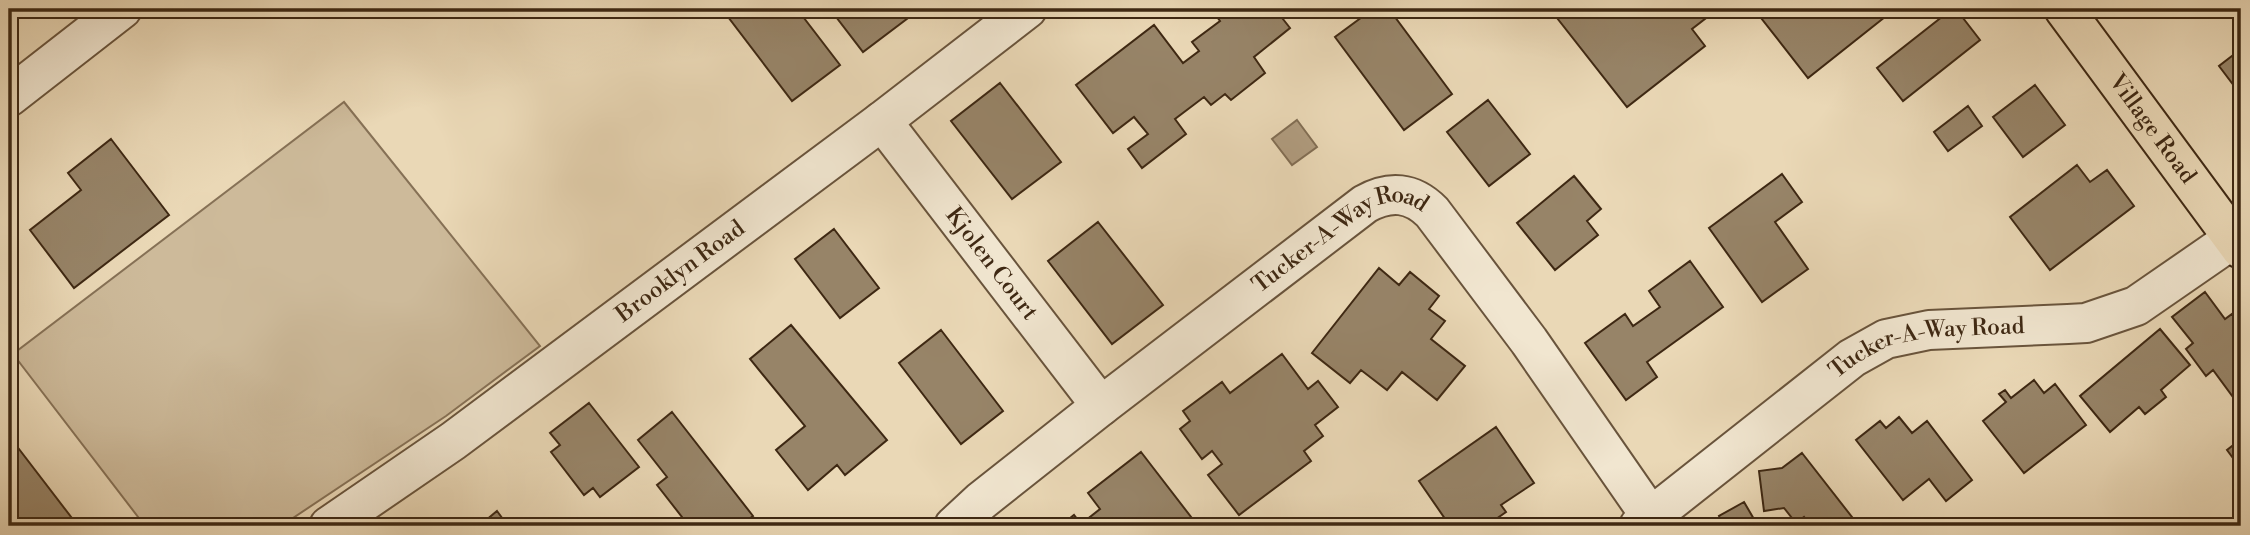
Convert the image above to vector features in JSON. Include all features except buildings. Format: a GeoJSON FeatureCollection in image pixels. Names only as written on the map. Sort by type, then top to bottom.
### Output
{"type":"FeatureCollection","features":[{"type":"Feature","properties":{"kind":"main road","name":"Village Road"},"geometry":{"type":"LineString","coordinates":[[2064,9],[2237,244]]}},
{"type":"Feature","properties":{"kind":"street"},"geometry":{"type":"LineString","coordinates":[[9,97],[122,9]]}},
{"type":"Feature","properties":{"kind":"street","name":"Brooklyn Road"},"geometry":{"type":"LineString","coordinates":[[329,526],[453,441],[882,121],[1027,9]]}},
{"type":"Feature","properties":{"kind":"street","name":"Kjolen Court"},"geometry":{"type":"LineString","coordinates":[[882,121],[1101,406]]}},
{"type":"Feature","properties":{"kind":"street","name":"Tucker-A-Way Road"},"geometry":{"type":"LineString","coordinates":[[954,526],[981,501],[1101,406],[1365,204],[1382,197],[1401,194],[1419,201],[1432,212],[1529,341],[1645,522],[1852,358],[1886,339],[1943,328],[2086,323],[2136,306],[2237,244]]}},
{"type":"Feature","properties":{"kind":"shaded area"},"geometry":{"type":"Polygon","coordinates":[[[344,102],[540,346],[446,416],[281,526],[145,526],[13,354],[344,102]]]}},
{"type":"Feature","properties":{"kind":"shaded area"},"geometry":{"type":"Polygon","coordinates":[[[1297,120],[1317,147],[1292,165],[1272,139],[1297,120]]]}}]}
